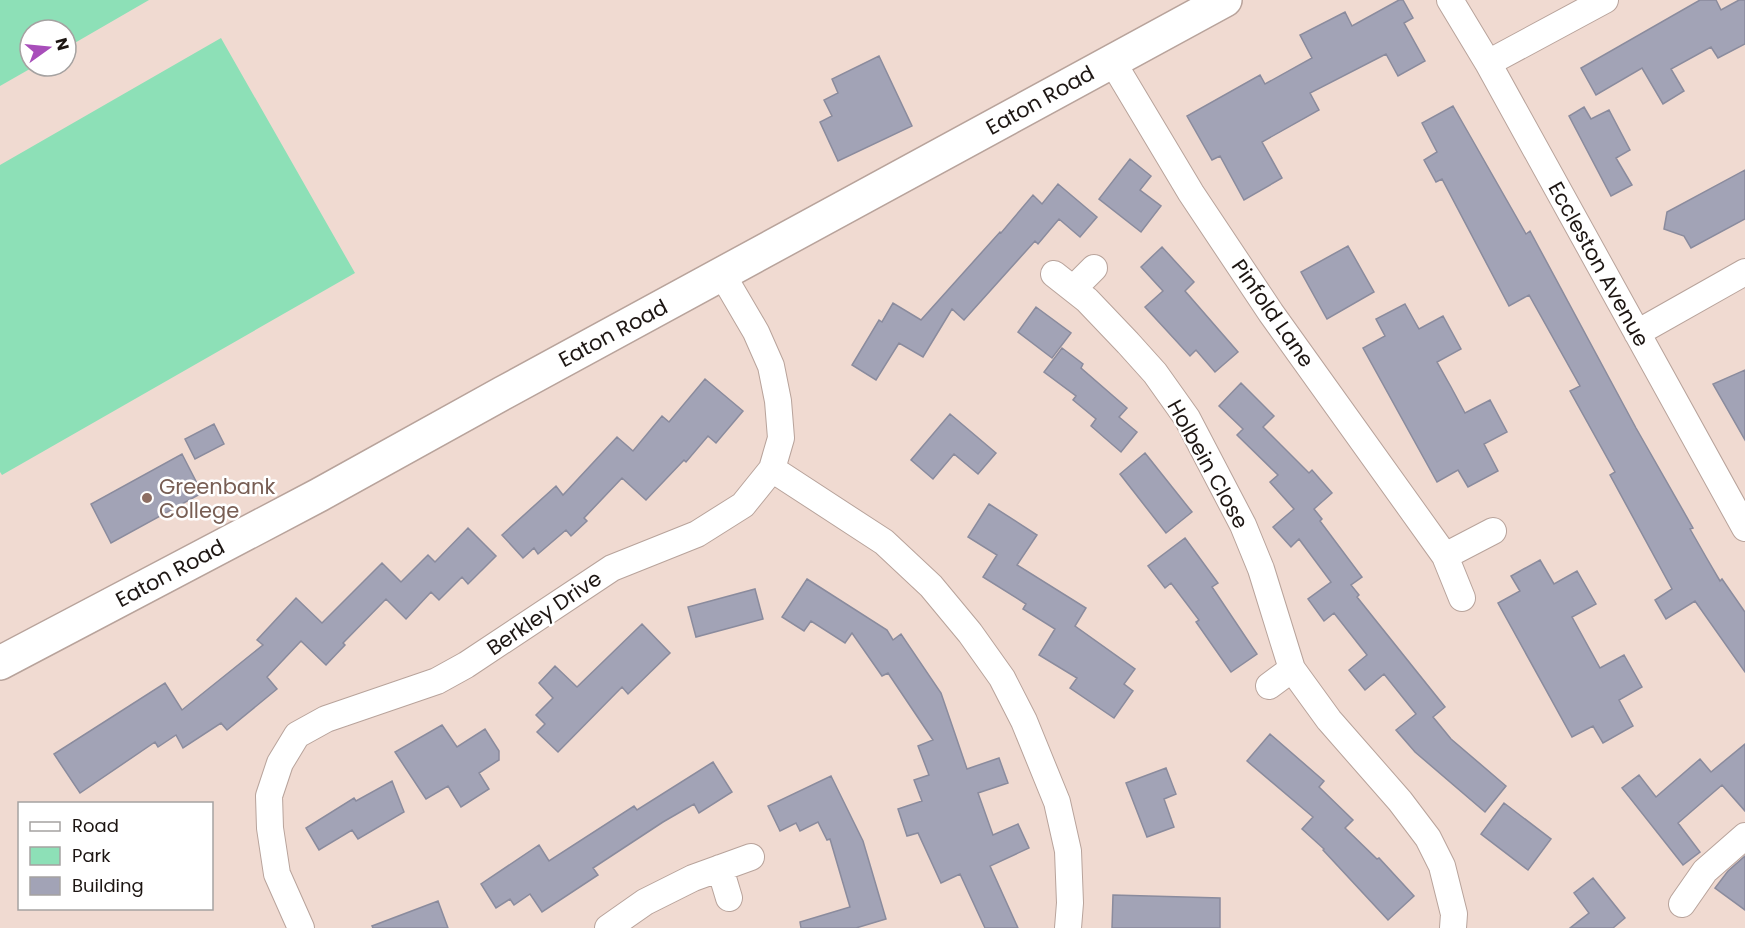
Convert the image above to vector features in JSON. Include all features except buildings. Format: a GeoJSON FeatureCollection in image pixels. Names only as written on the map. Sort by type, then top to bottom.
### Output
{"type":"FeatureCollection","features":[{"type":"Feature","properties":{"kind":"street","name":"Eaton Road"},"geometry":{"type":"LineString","coordinates":[[0,663],[319,495],[1225,0]]}},
{"type":"Feature","properties":{"kind":"street","name":"Eccleston Avenue"},"geometry":{"type":"LineString","coordinates":[[1450,0],[1488,63],[1745,528]]}},
{"type":"Feature","properties":{"kind":"street"},"geometry":{"type":"LineString","coordinates":[[1488,63],[1605,0]]}},
{"type":"Feature","properties":{"kind":"street","name":"Pinfold Lane"},"geometry":{"type":"LineString","coordinates":[[1112,61],[1191,193],[1253,285],[1445,556],[1462,598]]}},
{"type":"Feature","properties":{"kind":"street","name":"Holbein Close"},"geometry":{"type":"LineString","coordinates":[[1094,268],[1064,281],[1155,373],[1187,418],[1243,525],[1261,569],[1292,669],[1329,720],[1400,801],[1428,838],[1442,866],[1454,914],[1453,928]]}},
{"type":"Feature","properties":{"kind":"street"},"geometry":{"type":"LineString","coordinates":[[1637,333],[1745,272]]}},
{"type":"Feature","properties":{"kind":"street","name":"Berkley Drive"},"geometry":{"type":"LineString","coordinates":[[301,928],[277,874],[270,828],[269,796],[280,764],[297,735],[326,719],[436,681],[466,665],[612,568],[696,534],[742,505],[772,469],[781,438],[778,401],[771,366],[756,332],[722,274]]}},
{"type":"Feature","properties":{"kind":"street"},"geometry":{"type":"LineString","coordinates":[[772,469],[884,542],[931,586],[970,633],[1002,678],[1024,721],[1057,802],[1068,851],[1070,903],[1068,928]]}},
{"type":"Feature","properties":{"kind":"street"},"geometry":{"type":"LineString","coordinates":[[1445,556],[1492,531]]}},
{"type":"Feature","properties":{"kind":"street"},"geometry":{"type":"LineString","coordinates":[[1269,686],[1292,669]]}},
{"type":"Feature","properties":{"kind":"street"},"geometry":{"type":"LineString","coordinates":[[1682,904],[1705,871],[1745,837]]}},
{"type":"Feature","properties":{"kind":"street"},"geometry":{"type":"LineString","coordinates":[[608,928],[645,902],[693,878],[751,857]]}},
{"type":"Feature","properties":{"kind":"street"},"geometry":{"type":"LineString","coordinates":[[720,868],[729,898]]}},
{"type":"Feature","properties":{"kind":"green space"},"geometry":{"type":"Polygon","coordinates":[[[0,0],[149,0],[78,41],[78,18],[18,18],[18,76],[0,86],[0,0]]]}},
{"type":"Feature","properties":{"kind":"green space"},"geometry":{"type":"Polygon","coordinates":[[[221,38],[355,273],[2,475],[0,472],[0,165],[221,38]]]}},
{"type":"Feature","properties":{"kind":"place","name":"Greenbank College"},"geometry":{"type":"Point","coordinates":[147,498]}}]}
